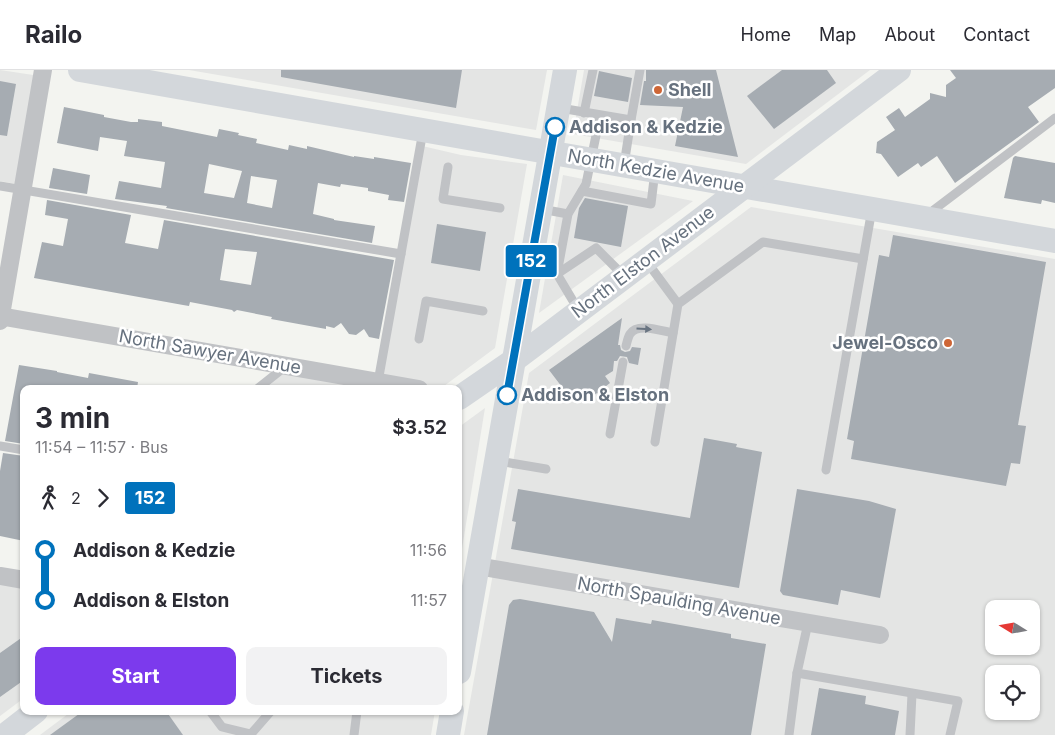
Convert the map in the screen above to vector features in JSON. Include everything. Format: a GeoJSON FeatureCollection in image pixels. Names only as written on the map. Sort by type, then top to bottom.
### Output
{"type":"FeatureCollection","features":[{"type":"Feature","properties":{"kind":"main road","name":"North Kedzie Avenue"},"geometry":{"type":"LineString","coordinates":[[80,70],[1055,241]]}},
{"type":"Feature","properties":{"kind":"main road"},"geometry":{"type":"LineString","coordinates":[[462,654],[565,70]]}},
{"type":"Feature","properties":{"kind":"main road","name":"North Elston Avenue"},"geometry":{"type":"LineString","coordinates":[[462,394],[513,361],[899,70]]}},
{"type":"Feature","properties":{"kind":"main road"},"geometry":{"type":"LineString","coordinates":[[5,735],[31,715]]}},
{"type":"Feature","properties":{"kind":"main road"},"geometry":{"type":"LineString","coordinates":[[448,735],[451,715]]}},
{"type":"Feature","properties":{"kind":"street"},"geometry":{"type":"LineString","coordinates":[[0,318],[43,70]]}},
{"type":"Feature","properties":{"kind":"street","name":"North Sawyer Avenue"},"geometry":{"type":"LineString","coordinates":[[0,318],[396,385]]}},
{"type":"Feature","properties":{"kind":"street","name":"North Spaulding Avenue"},"geometry":{"type":"LineString","coordinates":[[477,566],[880,635]]}},
{"type":"Feature","properties":{"kind":"street"},"geometry":{"type":"LineString","coordinates":[[0,576],[20,579]]}},
{"type":"Feature","properties":{"kind":"lane"},"geometry":{"type":"LineString","coordinates":[[584,113],[593,70]]}},
{"type":"Feature","properties":{"kind":"lane"},"geometry":{"type":"LineString","coordinates":[[624,166],[630,120],[640,70]]}},
{"type":"Feature","properties":{"kind":"lane"},"geometry":{"type":"LineString","coordinates":[[559,108],[630,120]]}},
{"type":"Feature","properties":{"kind":"lane"},"geometry":{"type":"LineString","coordinates":[[579,311],[557,274],[568,214],[586,184],[600,116]]}},
{"type":"Feature","properties":{"kind":"lane"},"geometry":{"type":"LineString","coordinates":[[923,218],[1055,118]]}},
{"type":"Feature","properties":{"kind":"lane"},"geometry":{"type":"LineString","coordinates":[[378,382],[424,130]]}},
{"type":"Feature","properties":{"kind":"lane"},"geometry":{"type":"LineString","coordinates":[[448,167],[443,199],[500,208]]}},
{"type":"Feature","properties":{"kind":"lane"},"geometry":{"type":"LineString","coordinates":[[582,191],[651,204],[655,171]]}},
{"type":"Feature","properties":{"kind":"lane"},"geometry":{"type":"LineString","coordinates":[[0,186],[401,254]]}},
{"type":"Feature","properties":{"kind":"lane"},"geometry":{"type":"LineString","coordinates":[[540,209],[568,214]]}},
{"type":"Feature","properties":{"kind":"lane"},"geometry":{"type":"LineString","coordinates":[[826,470],[872,209]]}},
{"type":"Feature","properties":{"kind":"lane"},"geometry":{"type":"LineString","coordinates":[[654,442],[678,304],[763,242],[863,259]]}},
{"type":"Feature","properties":{"kind":"lane"},"geometry":{"type":"LineString","coordinates":[[529,270],[557,274],[596,248],[624,276]]}},
{"type":"Feature","properties":{"kind":"lane"},"geometry":{"type":"LineString","coordinates":[[646,260],[678,304]]}},
{"type":"Feature","properties":{"kind":"lane"},"geometry":{"type":"LineString","coordinates":[[419,339],[426,301],[483,311]]}},
{"type":"Feature","properties":{"kind":"lane"},"geometry":{"type":"LineString","coordinates":[[626,346],[630,334],[635,329],[641,328],[673,333]]}},
{"type":"Feature","properties":{"kind":"lane"},"geometry":{"type":"LineString","coordinates":[[610,434],[623,362]]}},
{"type":"Feature","properties":{"kind":"lane"},"geometry":{"type":"LineString","coordinates":[[262,385],[287,366]]}},
{"type":"Feature","properties":{"kind":"lane"},"geometry":{"type":"LineString","coordinates":[[0,446],[20,449]]}},
{"type":"Feature","properties":{"kind":"lane"},"geometry":{"type":"LineString","coordinates":[[495,461],[546,469]]}},
{"type":"Feature","properties":{"kind":"lane"},"geometry":{"type":"LineString","coordinates":[[789,735],[808,623]]}},
{"type":"Feature","properties":{"kind":"lane"},"geometry":{"type":"LineString","coordinates":[[798,673],[958,701],[950,735]]}},
{"type":"Feature","properties":{"kind":"lane"},"geometry":{"type":"LineString","coordinates":[[910,735],[912,694]]}},
{"type":"Feature","properties":{"kind":"lane"},"geometry":{"type":"LineString","coordinates":[[213,715],[222,727],[251,734],[268,715]]}},
{"type":"Feature","properties":{"kind":"lane"},"geometry":{"type":"LineString","coordinates":[[354,735],[356,715]]}},
{"type":"Feature","properties":{"kind":"shaded area"},"geometry":{"type":"Polygon","coordinates":[[[0,70],[40,76],[21,185],[0,181],[0,70]]]}},
{"type":"Feature","properties":{"kind":"shaded area"},"geometry":{"type":"Polygon","coordinates":[[[189,70],[547,70],[536,130],[189,70]]]}},
{"type":"Feature","properties":{"kind":"shaded area"},"geometry":{"type":"Polygon","coordinates":[[[584,70],[870,70],[746,164],[573,134],[584,70]]]}},
{"type":"Feature","properties":{"kind":"shaded area"},"geometry":{"type":"Polygon","coordinates":[[[418,145],[461,155],[527,164],[495,348],[445,385],[268,385],[294,365],[375,380],[418,145]]]}},
{"type":"Feature","properties":{"kind":"shaded area"},"geometry":{"type":"Polygon","coordinates":[[[563,175],[693,201],[539,313],[563,175]]]}},
{"type":"Feature","properties":{"kind":"shaded area"},"geometry":{"type":"Polygon","coordinates":[[[751,207],[1055,259],[1055,735],[464,735],[529,373],[751,207]]]}},
{"type":"Feature","properties":{"kind":"shaded area"},"geometry":{"type":"Polygon","coordinates":[[[485,408],[462,549],[462,425],[485,408]]]}},
{"type":"Feature","properties":{"kind":"shaded area"},"geometry":{"type":"Polygon","coordinates":[[[0,582],[20,583],[20,701],[0,716],[0,582]]]}},
{"type":"Feature","properties":{"kind":"shaded area"},"geometry":{"type":"Polygon","coordinates":[[[67,715],[434,715],[431,735],[40,735],[67,715]]]}},
{"type":"Feature","properties":{"kind":"building"},"geometry":{"type":"Polygon","coordinates":[[[281,70],[462,70],[456,108],[281,77],[281,70]]]}},
{"type":"Feature","properties":{"kind":"building"},"geometry":{"type":"Polygon","coordinates":[[[646,70],[716,70],[738,157],[675,146],[683,107],[640,105],[644,81],[646,81],[646,70]]]}},
{"type":"Feature","properties":{"kind":"building"},"geometry":{"type":"Polygon","coordinates":[[[782,70],[827,70],[836,83],[774,129],[747,96],[782,70]]]}},
{"type":"Feature","properties":{"kind":"building"},"geometry":{"type":"Polygon","coordinates":[[[950,70],[1055,70],[1055,88],[1028,107],[1039,122],[955,183],[937,156],[921,167],[918,163],[898,177],[881,154],[876,153],[877,142],[895,130],[886,117],[899,108],[905,117],[930,99],[930,93],[946,97],[946,85],[956,78],[950,70]]]}},
{"type":"Feature","properties":{"kind":"building","name":"Shell"},"geometry":{"type":"Polygon","coordinates":[[[599,71],[632,78],[628,102],[594,96],[599,71]]]}},
{"type":"Feature","properties":{"kind":"building"},"geometry":{"type":"Polygon","coordinates":[[[0,81],[16,84],[7,136],[0,135],[0,81]]]}},
{"type":"Feature","properties":{"kind":"building"},"geometry":{"type":"Polygon","coordinates":[[[64,107],[131,122],[138,122],[138,119],[162,122],[162,126],[217,137],[219,129],[257,139],[256,143],[288,150],[289,145],[307,149],[307,146],[354,157],[374,159],[374,157],[411,163],[404,202],[388,200],[389,195],[368,191],[368,188],[341,184],[340,187],[318,183],[313,214],[334,220],[375,226],[372,243],[166,208],[167,206],[115,199],[119,181],[161,188],[165,162],[124,156],[127,141],[100,137],[98,151],[57,143],[64,107]],[[209,164],[204,193],[234,198],[242,171],[209,164]],[[251,176],[247,203],[272,208],[277,180],[251,176]]]}},
{"type":"Feature","properties":{"kind":"building"},"geometry":{"type":"Polygon","coordinates":[[[1015,156],[1055,163],[1055,203],[1042,200],[1041,204],[1004,198],[1015,156]]]}},
{"type":"Feature","properties":{"kind":"building"},"geometry":{"type":"Polygon","coordinates":[[[53,168],[90,175],[87,194],[49,188],[53,168]]]}},
{"type":"Feature","properties":{"kind":"building"},"geometry":{"type":"Polygon","coordinates":[[[585,198],[628,206],[621,247],[574,238],[579,208],[585,198]]]}},
{"type":"Feature","properties":{"kind":"building"},"geometry":{"type":"Polygon","coordinates":[[[47,200],[131,215],[125,243],[158,249],[164,220],[394,260],[379,339],[369,337],[364,329],[356,335],[349,334],[341,323],[334,328],[326,326],[326,329],[271,319],[272,317],[237,310],[234,312],[232,310],[190,302],[189,306],[34,278],[42,242],[63,246],[68,219],[45,215],[47,200]],[[225,249],[220,280],[251,285],[257,252],[225,249]]]}},
{"type":"Feature","properties":{"kind":"building"},"geometry":{"type":"Polygon","coordinates":[[[437,224],[486,232],[480,271],[431,263],[437,224]]]}},
{"type":"Feature","properties":{"kind":"building","name":"Jewel-Osco"},"geometry":{"type":"Polygon","coordinates":[[[893,235],[1046,262],[1018,425],[1026,426],[1020,464],[1011,463],[1006,486],[851,459],[854,441],[847,439],[879,255],[889,257],[893,235]]]}},
{"type":"Feature","properties":{"kind":"building"},"geometry":{"type":"Polygon","coordinates":[[[622,318],[618,345],[625,352],[630,351],[632,347],[641,348],[638,365],[629,363],[627,357],[620,356],[617,361],[614,361],[613,371],[605,376],[610,383],[588,400],[564,395],[565,391],[549,370],[622,318]]]}},
{"type":"Feature","properties":{"kind":"building"},"geometry":{"type":"Polygon","coordinates":[[[19,365],[88,378],[89,373],[138,382],[138,385],[20,385],[20,443],[5,441],[19,365]]]}},
{"type":"Feature","properties":{"kind":"building"},"geometry":{"type":"Polygon","coordinates":[[[704,438],[737,444],[736,447],[762,452],[739,588],[511,549],[516,522],[512,521],[518,489],[690,518],[704,438]]]}},
{"type":"Feature","properties":{"kind":"building"},"geometry":{"type":"Polygon","coordinates":[[[3,453],[20,455],[20,540],[0,536],[0,471],[3,453]]]}},
{"type":"Feature","properties":{"kind":"building"},"geometry":{"type":"Polygon","coordinates":[[[797,489],[869,501],[896,509],[880,598],[841,590],[838,605],[783,595],[780,591],[797,489]]]}},
{"type":"Feature","properties":{"kind":"building"},"geometry":{"type":"Polygon","coordinates":[[[520,599],[594,612],[612,642],[616,618],[651,624],[652,620],[731,634],[731,638],[766,644],[751,735],[487,735],[509,605],[513,600],[520,599]]]}},
{"type":"Feature","properties":{"kind":"building"},"geometry":{"type":"Polygon","coordinates":[[[20,639],[20,683],[0,697],[0,653],[20,639]]]}},
{"type":"Feature","properties":{"kind":"building"},"geometry":{"type":"Polygon","coordinates":[[[819,688],[866,696],[865,704],[899,711],[895,735],[811,735],[819,688]]]}},
{"type":"Feature","properties":{"kind":"building"},"geometry":{"type":"Polygon","coordinates":[[[78,715],[169,715],[183,735],[50,735],[78,715]]]}},
{"type":"Feature","properties":{"kind":"bus line","name":"152"},"geometry":{"type":"LineString","coordinates":[[507,395],[555,127]]}},
{"type":"Feature","properties":{"kind":"place","name":"Shell"},"geometry":{"type":"Point","coordinates":[658,90]}},
{"type":"Feature","properties":{"kind":"place","name":"Addison & Kedzie"},"geometry":{"type":"Point","coordinates":[555,127]}},
{"type":"Feature","properties":{"kind":"place","name":"Jewel-Osco"},"geometry":{"type":"Point","coordinates":[948,343]}},
{"type":"Feature","properties":{"kind":"place","name":"Addison & Elston"},"geometry":{"type":"Point","coordinates":[507,395]}}]}
